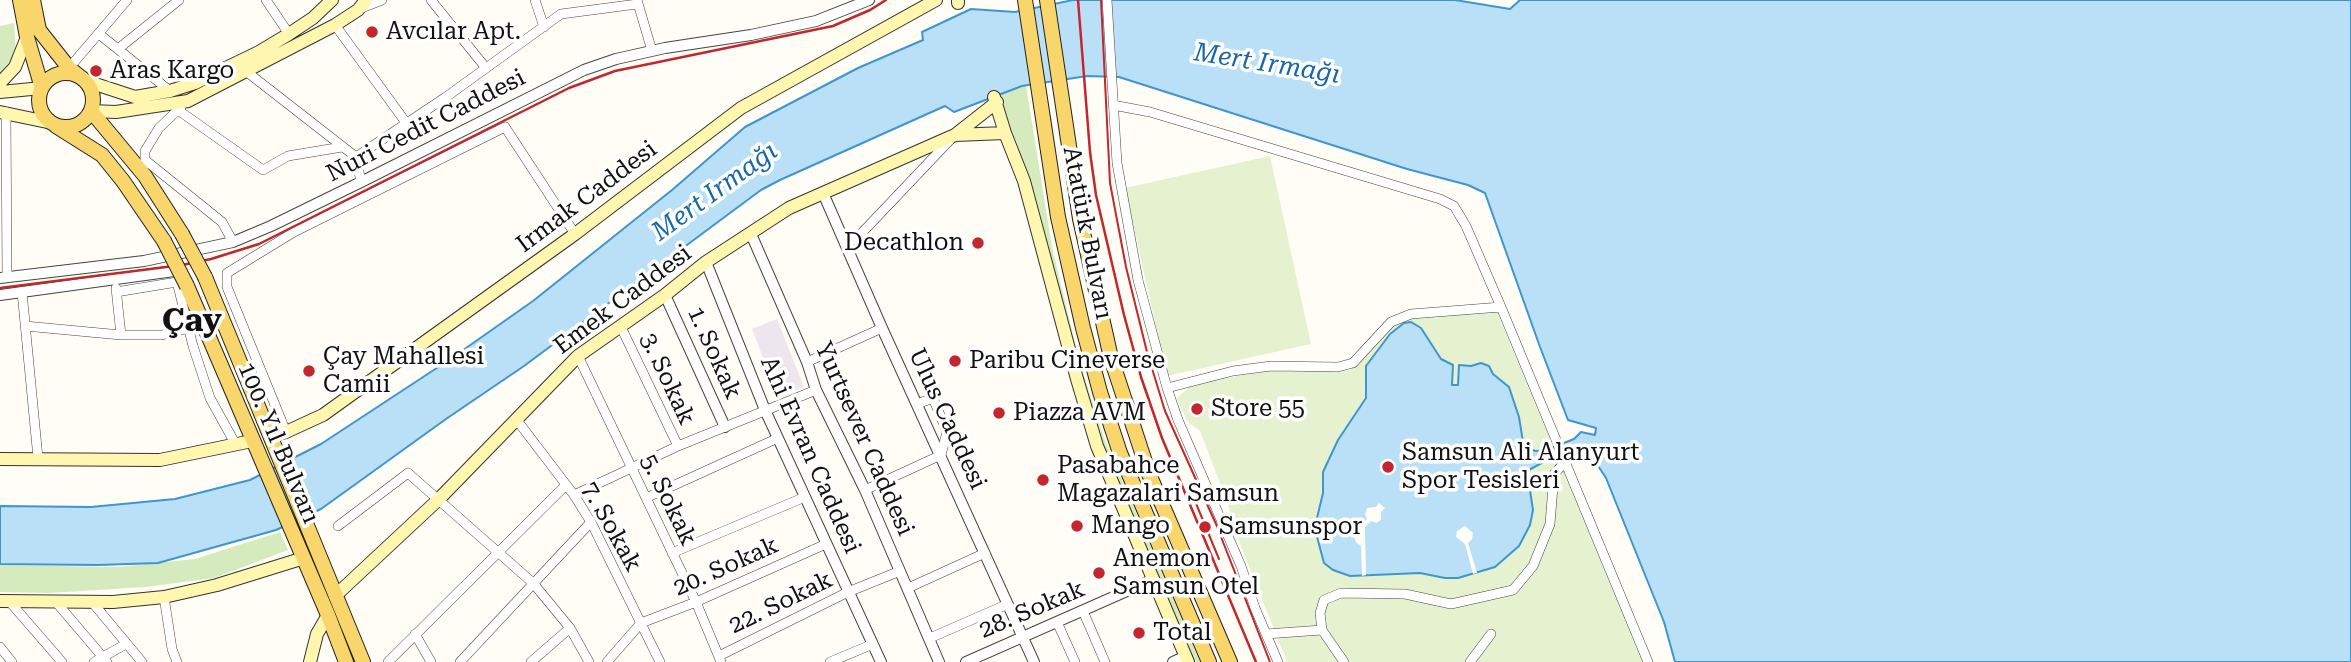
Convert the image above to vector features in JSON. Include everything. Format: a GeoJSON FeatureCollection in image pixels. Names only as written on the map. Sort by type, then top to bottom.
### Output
{"type":"FeatureCollection","features":[{"type":"Feature","properties":{"kind":"main road"},"geometry":{"type":"LineString","coordinates":[[20,0],[27,37],[42,88]]}},
{"type":"Feature","properties":{"kind":"main road"},"geometry":{"type":"LineString","coordinates":[[3,112],[70,127],[79,124],[91,111],[92,94],[39,30],[33,0]]}},
{"type":"Feature","properties":{"kind":"main road"},"geometry":{"type":"LineString","coordinates":[[52,124],[41,111],[39,95],[53,76],[76,76],[135,97],[170,91],[195,83],[259,52],[313,18],[332,0]]}},
{"type":"Feature","properties":{"kind":"main road","name":"Irmak Caddesi"},"geometry":{"type":"LineString","coordinates":[[271,436],[323,415],[575,234],[741,108],[936,0]]}},
{"type":"Feature","properties":{"kind":"main road","name":"Atatürk Bulvarı"},"geometry":{"type":"LineString","coordinates":[[1025,0],[1058,217],[1100,392],[1120,453],[1209,662]]}},
{"type":"Feature","properties":{"kind":"main road","name":"Atatürk Bulvarı"},"geometry":{"type":"LineString","coordinates":[[1047,0],[1080,219],[1111,358],[1149,474],[1230,662]]}},
{"type":"Feature","properties":{"kind":"main road"},"geometry":{"type":"LineString","coordinates":[[91,111],[116,112],[183,106],[335,25],[362,5]]}},
{"type":"Feature","properties":{"kind":"main road"},"geometry":{"type":"LineString","coordinates":[[0,83],[15,67],[27,37]]}},
{"type":"Feature","properties":{"kind":"main road"},"geometry":{"type":"LineString","coordinates":[[0,92],[42,88]]}},
{"type":"Feature","properties":{"kind":"main road","name":"Emek Caddesi"},"geometry":{"type":"LineString","coordinates":[[335,596],[439,499],[578,356],[665,295],[706,262],[789,208],[955,135],[995,99],[1005,133],[955,135]]}},
{"type":"Feature","properties":{"kind":"main road","name":"100. Yıl Bulvarı"},"geometry":{"type":"LineString","coordinates":[[91,111],[145,176],[182,234],[205,277],[363,662]]}},
{"type":"Feature","properties":{"kind":"main road","name":"100. Yıl Bulvarı"},"geometry":{"type":"LineString","coordinates":[[52,124],[102,155],[164,241],[187,286],[346,662]]}},
{"type":"Feature","properties":{"kind":"main road"},"geometry":{"type":"LineString","coordinates":[[1005,133],[1024,181],[1097,446],[1187,659]]}},
{"type":"Feature","properties":{"kind":"main road"},"geometry":{"type":"LineString","coordinates":[[0,459],[160,460],[252,441]]}},
{"type":"Feature","properties":{"kind":"main road"},"geometry":{"type":"LineString","coordinates":[[4,601],[113,603],[164,597],[243,578],[304,558]]}},
{"type":"Feature","properties":{"kind":"main road"},"geometry":{"type":"LineString","coordinates":[[310,662],[317,634],[328,615]]}},
{"type":"Feature","properties":{"kind":"street"},"geometry":{"type":"LineString","coordinates":[[69,68],[127,0]]}},
{"type":"Feature","properties":{"kind":"street"},"geometry":{"type":"LineString","coordinates":[[118,49],[179,0]]}},
{"type":"Feature","properties":{"kind":"street"},"geometry":{"type":"LineString","coordinates":[[266,0],[289,34]]}},
{"type":"Feature","properties":{"kind":"street"},"geometry":{"type":"LineString","coordinates":[[362,5],[382,0]]}},
{"type":"Feature","properties":{"kind":"street"},"geometry":{"type":"LineString","coordinates":[[431,0],[486,68]]}},
{"type":"Feature","properties":{"kind":"street"},"geometry":{"type":"LineString","coordinates":[[535,0],[544,27]]}},
{"type":"Feature","properties":{"kind":"street","name":"Nuri Cedit Caddesi"},"geometry":{"type":"LineString","coordinates":[[3,277],[144,261],[233,242],[361,182],[584,70],[652,51],[816,21],[869,0]]}},
{"type":"Feature","properties":{"kind":"street"},"geometry":{"type":"LineString","coordinates":[[1107,0],[1117,163],[1138,280],[1178,420],[1241,566],[1278,662]]}},
{"type":"Feature","properties":{"kind":"street"},"geometry":{"type":"LineString","coordinates":[[356,157],[407,124],[561,14],[637,2],[652,51]]}},
{"type":"Feature","properties":{"kind":"street"},"geometry":{"type":"LineString","coordinates":[[335,25],[407,124]]}},
{"type":"Feature","properties":{"kind":"street"},"geometry":{"type":"LineString","coordinates":[[99,34],[170,91]]}},
{"type":"Feature","properties":{"kind":"street"},"geometry":{"type":"LineString","coordinates":[[247,72],[356,157],[361,182]]}},
{"type":"Feature","properties":{"kind":"street"},"geometry":{"type":"LineString","coordinates":[[1112,101],[1440,199],[1454,206],[1466,226],[1501,307],[1647,662]]}},
{"type":"Feature","properties":{"kind":"street"},"geometry":{"type":"LineString","coordinates":[[145,176],[145,151],[159,128],[183,106],[263,170],[289,156],[342,146]]}},
{"type":"Feature","properties":{"kind":"street"},"geometry":{"type":"LineString","coordinates":[[3,112],[3,277]]}},
{"type":"Feature","properties":{"kind":"street","name":"Nuri Cedit Caddesi"},"geometry":{"type":"LineString","coordinates":[[286,432],[227,287],[227,273],[294,232],[505,127],[575,234]]}},
{"type":"Feature","properties":{"kind":"street"},"geometry":{"type":"LineString","coordinates":[[845,244],[857,238],[955,135]]}},
{"type":"Feature","properties":{"kind":"street"},"geometry":{"type":"LineString","coordinates":[[145,160],[222,222],[233,242]]}},
{"type":"Feature","properties":{"kind":"street","name":"Ulus Caddesi"},"geometry":{"type":"LineString","coordinates":[[823,193],[1034,662]]}},
{"type":"Feature","properties":{"kind":"street","name":"Yurtsever Caddesi"},"geometry":{"type":"LineString","coordinates":[[751,234],[807,362],[816,390],[865,490],[939,662]]}},
{"type":"Feature","properties":{"kind":"street","name":"Ahi Evran Caddesi"},"geometry":{"type":"LineString","coordinates":[[706,262],[765,410],[881,662]]}},
{"type":"Feature","properties":{"kind":"street"},"geometry":{"type":"LineString","coordinates":[[115,286],[174,271]]}},
{"type":"Feature","properties":{"kind":"street"},"geometry":{"type":"LineString","coordinates":[[0,295],[177,282],[210,398],[236,445]]}},
{"type":"Feature","properties":{"kind":"street"},"geometry":{"type":"LineString","coordinates":[[115,286],[121,335]]}},
{"type":"Feature","properties":{"kind":"street"},"geometry":{"type":"LineString","coordinates":[[23,292],[38,458]]}},
{"type":"Feature","properties":{"kind":"street","name":"1. Sokak"},"geometry":{"type":"LineString","coordinates":[[665,295],[725,427]]}},
{"type":"Feature","properties":{"kind":"street"},"geometry":{"type":"LineString","coordinates":[[1167,388],[1246,369],[1271,366],[1338,367],[1353,363],[1391,322],[1410,314],[1501,307]]}},
{"type":"Feature","properties":{"kind":"street"},"geometry":{"type":"LineString","coordinates":[[26,326],[121,335],[162,335],[189,328]]}},
{"type":"Feature","properties":{"kind":"street","name":"3. Sokak"},"geometry":{"type":"LineString","coordinates":[[621,327],[678,446]]}},
{"type":"Feature","properties":{"kind":"street"},"geometry":{"type":"LineString","coordinates":[[807,362],[882,328]]}},
{"type":"Feature","properties":{"kind":"street","name":"5. Sokak"},"geometry":{"type":"LineString","coordinates":[[578,356],[696,602],[720,659]]}},
{"type":"Feature","properties":{"kind":"street"},"geometry":{"type":"LineString","coordinates":[[574,495],[678,446],[816,390]]}},
{"type":"Feature","properties":{"kind":"street"},"geometry":{"type":"LineString","coordinates":[[865,490],[941,455],[947,432],[933,398],[917,404]]}},
{"type":"Feature","properties":{"kind":"street","name":"7. Sokak"},"geometry":{"type":"LineString","coordinates":[[516,419],[592,522],[660,662]]}},
{"type":"Feature","properties":{"kind":"street"},"geometry":{"type":"LineString","coordinates":[[646,498],[778,438]]}},
{"type":"Feature","properties":{"kind":"street"},"geometry":{"type":"LineString","coordinates":[[1344,662],[1322,630],[1320,613],[1324,600],[1341,593],[1405,594],[1451,604],[1514,590],[1533,566],[1550,524],[1554,474],[1566,461]]}},
{"type":"Feature","properties":{"kind":"street"},"geometry":{"type":"LineString","coordinates":[[338,526],[408,473],[533,583],[570,628],[589,662]]}},
{"type":"Feature","properties":{"kind":"street"},"geometry":{"type":"LineString","coordinates":[[388,662],[566,485]]}},
{"type":"Feature","properties":{"kind":"street"},"geometry":{"type":"LineString","coordinates":[[672,553],[805,497]]}},
{"type":"Feature","properties":{"kind":"street"},"geometry":{"type":"LineString","coordinates":[[460,662],[592,522]]}},
{"type":"Feature","properties":{"kind":"street","name":"20. Sokak"},"geometry":{"type":"LineString","coordinates":[[641,623],[696,602],[826,544]]}},
{"type":"Feature","properties":{"kind":"street"},"geometry":{"type":"LineString","coordinates":[[908,588],[985,553]]}},
{"type":"Feature","properties":{"kind":"street","name":"22. Sokak"},"geometry":{"type":"LineString","coordinates":[[720,659],[848,592],[900,571]]}},
{"type":"Feature","properties":{"kind":"street","name":"28. Sokak"},"geometry":{"type":"LineString","coordinates":[[965,662],[1154,579]]}},
{"type":"Feature","properties":{"kind":"street"},"geometry":{"type":"LineString","coordinates":[[164,597],[172,649],[177,662]]}},
{"type":"Feature","properties":{"kind":"street"},"geometry":{"type":"LineString","coordinates":[[4,601],[62,662]]}},
{"type":"Feature","properties":{"kind":"street"},"geometry":{"type":"LineString","coordinates":[[56,602],[101,660],[127,644]]}},
{"type":"Feature","properties":{"kind":"street"},"geometry":{"type":"LineString","coordinates":[[92,602],[142,662]]}},
{"type":"Feature","properties":{"kind":"street"},"geometry":{"type":"LineString","coordinates":[[930,638],[1008,604]]}},
{"type":"Feature","properties":{"kind":"street"},"geometry":{"type":"LineString","coordinates":[[1083,611],[1105,662]]}},
{"type":"Feature","properties":{"kind":"street"},"geometry":{"type":"LineString","coordinates":[[1057,622],[1075,662]]}},
{"type":"Feature","properties":{"kind":"street"},"geometry":{"type":"LineString","coordinates":[[607,662],[641,623]]}},
{"type":"Feature","properties":{"kind":"street"},"geometry":{"type":"LineString","coordinates":[[531,662],[570,628]]}},
{"type":"Feature","properties":{"kind":"street"},"geometry":{"type":"LineString","coordinates":[[1266,634],[1322,630]]}},
{"type":"Feature","properties":{"kind":"street"},"geometry":{"type":"LineString","coordinates":[[415,634],[431,662]]}},
{"type":"Feature","properties":{"kind":"street"},"geometry":{"type":"LineString","coordinates":[[1470,662],[1491,634]]}},
{"type":"Feature","properties":{"kind":"street"},"geometry":{"type":"LineString","coordinates":[[830,662],[873,643]]}},
{"type":"Feature","properties":{"kind":"street"},"geometry":{"type":"LineString","coordinates":[[0,647],[12,662]]}},
{"type":"Feature","properties":{"kind":"street"},"geometry":{"type":"LineString","coordinates":[[1173,662],[1187,659]]}},
{"type":"Feature","properties":{"kind":"shaded area"},"geometry":{"type":"Polygon","coordinates":[[[777,319],[804,387],[778,397],[752,329],[777,319]]]}},
{"type":"Feature","properties":{"kind":"green space"},"geometry":{"type":"Polygon","coordinates":[[[14,23],[16,54],[0,73],[0,26],[14,23]]]}},
{"type":"Feature","properties":{"kind":"green space"},"geometry":{"type":"Polygon","coordinates":[[[1026,86],[1052,247],[1079,360],[1104,438],[1200,662],[1195,662],[1100,441],[1076,361],[1040,215],[996,95],[1026,86]]]}},
{"type":"Feature","properties":{"kind":"green space"},"geometry":{"type":"Polygon","coordinates":[[[1270,156],[1311,344],[1167,376],[1125,188],[1270,156]]]}},
{"type":"Feature","properties":{"kind":"green space","name":"Samsun Ali Alanyurt Spor Tesisleri"},"geometry":{"type":"Polygon","coordinates":[[[1496,310],[1643,662],[1287,662],[1233,526],[1228,504],[1200,431],[1187,421],[1177,398],[1193,384],[1276,369],[1339,372],[1350,370],[1394,323],[1410,316],[1496,310]]]}},
{"type":"Feature","properties":{"kind":"green space"},"geometry":{"type":"Polygon","coordinates":[[[280,532],[288,550],[214,578],[146,587],[49,593],[0,592],[0,565],[118,567],[195,559],[280,532]]]}},
{"type":"Feature","properties":{"kind":"water","name":"Mert Irmağı"},"geometry":{"type":"Polygon","coordinates":[[[1073,0],[1455,0],[1510,9],[1520,0],[2351,0],[2351,662],[1675,662],[1664,622],[1606,478],[1591,455],[1578,451],[1549,459],[1527,471],[1533,510],[1530,525],[1519,546],[1495,567],[1458,578],[1420,573],[1350,576],[1333,570],[1324,563],[1316,533],[1323,493],[1323,472],[1338,440],[1366,398],[1366,366],[1390,334],[1404,323],[1411,322],[1421,328],[1441,359],[1453,365],[1452,385],[1458,385],[1459,365],[1481,363],[1489,366],[1493,374],[1509,387],[1519,417],[1524,448],[1546,450],[1574,439],[1581,432],[1595,435],[1596,428],[1568,420],[1485,193],[1468,185],[1407,169],[1119,77],[1087,76],[1022,86],[954,112],[945,106],[761,190],[524,366],[321,509],[276,530],[158,563],[0,564],[0,506],[91,507],[175,499],[250,480],[321,444],[533,301],[672,190],[745,127],[858,68],[923,40],[922,32],[971,9],[1015,12],[1073,0]]]}},
{"type":"Feature","properties":{"kind":"pier"},"geometry":{"type":"Polygon","coordinates":[[[1379,503],[1385,508],[1381,512],[1381,520],[1376,523],[1371,521],[1365,527],[1366,575],[1362,576],[1361,546],[1356,542],[1353,533],[1367,519],[1367,508],[1376,507],[1379,503]]]}},
{"type":"Feature","properties":{"kind":"pier"},"geometry":{"type":"Polygon","coordinates":[[[1465,526],[1473,533],[1468,543],[1477,573],[1473,574],[1465,544],[1456,537],[1457,531],[1465,526]]]}},
{"type":"Feature","properties":{"kind":"tram line"},"geometry":{"type":"LineString","coordinates":[[1101,0],[1110,183],[1126,267],[1147,352],[1165,411],[1216,524],[1270,662]]}},
{"type":"Feature","properties":{"kind":"tram line"},"geometry":{"type":"LineString","coordinates":[[1195,501],[1219,559]]}},
{"type":"Feature","properties":{"kind":"railway"},"geometry":{"type":"LineString","coordinates":[[0,288],[182,265],[259,244],[569,88],[615,71],[833,26],[886,0]]}},
{"type":"Feature","properties":{"kind":"railway"},"geometry":{"type":"LineString","coordinates":[[1078,0],[1096,195],[1124,315],[1162,438],[1256,662]]}},
{"type":"Feature","properties":{"kind":"place","name":"Avcılar Apt."},"geometry":{"type":"Point","coordinates":[372,32]}},
{"type":"Feature","properties":{"kind":"place","name":"Aras Kargo"},"geometry":{"type":"Point","coordinates":[96,71]}},
{"type":"Feature","properties":{"kind":"place","name":"Decathlon"},"geometry":{"type":"Point","coordinates":[978,243]}},
{"type":"Feature","properties":{"kind":"place","name":"Paribu Cineverse"},"geometry":{"type":"Point","coordinates":[955,361]}},
{"type":"Feature","properties":{"kind":"place","name":"Çay Mahallesi Camii"},"geometry":{"type":"Point","coordinates":[309,371]}},
{"type":"Feature","properties":{"kind":"place","name":"Store 55"},"geometry":{"type":"Point","coordinates":[1197,409]}},
{"type":"Feature","properties":{"kind":"place","name":"Piazza AVM"},"geometry":{"type":"Point","coordinates":[999,413]}},
{"type":"Feature","properties":{"kind":"place","name":"Samsun Ali Alanyurt Spor Tesisleri"},"geometry":{"type":"Point","coordinates":[1388,467]}},
{"type":"Feature","properties":{"kind":"place","name":"Pasabahce Magazalari Samsun"},"geometry":{"type":"Point","coordinates":[1043,480]}},
{"type":"Feature","properties":{"kind":"place","name":"Mango"},"geometry":{"type":"Point","coordinates":[1077,526]}},
{"type":"Feature","properties":{"kind":"place","name":"Samsunspor"},"geometry":{"type":"Point","coordinates":[1205,527]}},
{"type":"Feature","properties":{"kind":"place","name":"Anemon Samsun Otel"},"geometry":{"type":"Point","coordinates":[1099,573]}},
{"type":"Feature","properties":{"kind":"place","name":"Total"},"geometry":{"type":"Point","coordinates":[1139,633]}},
{"type":"Feature","properties":{"kind":"district","name":"Çay"},"geometry":{"type":"Point","coordinates":[192,322]}}]}
